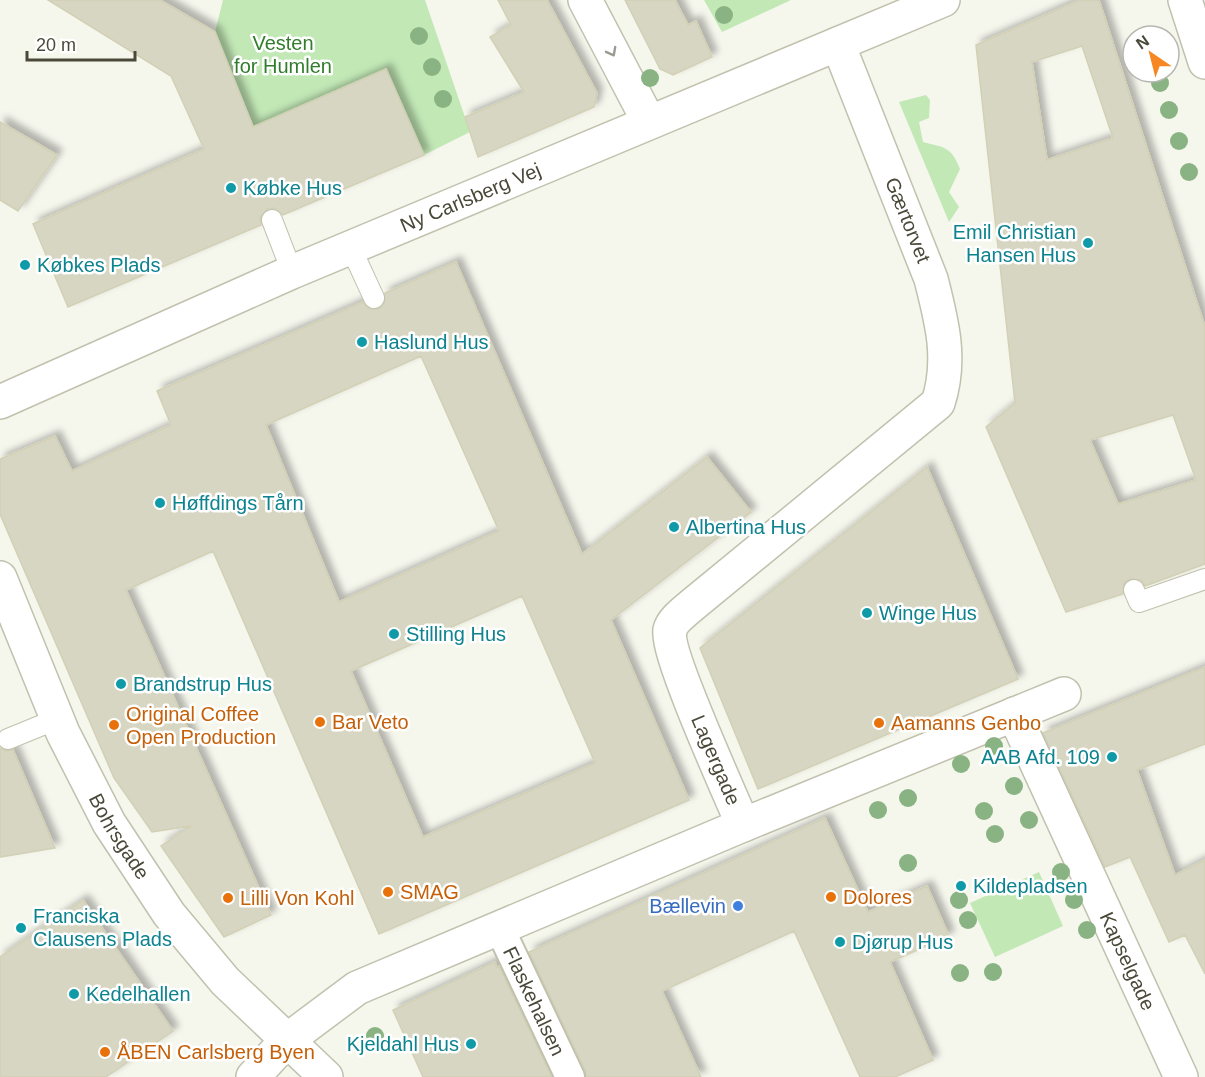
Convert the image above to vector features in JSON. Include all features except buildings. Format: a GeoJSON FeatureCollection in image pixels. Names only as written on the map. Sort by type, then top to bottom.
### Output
{"type":"FeatureCollection","features":[{"type":"Feature","properties":{"kind":"street"},"geometry":{"type":"LineString","coordinates":[[585,0],[649,122]]}},
{"type":"Feature","properties":{"kind":"street"},"geometry":{"type":"LineString","coordinates":[[1185,0],[1205,62]]}},
{"type":"Feature","properties":{"kind":"street","name":"Ny Carlsberg Vej"},"geometry":{"type":"LineString","coordinates":[[0,402],[292,272],[838,44],[925,4]]}},
{"type":"Feature","properties":{"kind":"street","name":"Gærtorvet"},"geometry":{"type":"LineString","coordinates":[[838,44],[931,279],[940,313],[946,367],[938,403]]}},
{"type":"Feature","properties":{"kind":"street","name":"Lagergade"},"geometry":{"type":"LineString","coordinates":[[286,1041],[357,988],[743,825],[681,676],[670,642],[670,630],[691,606],[938,403]]}},
{"type":"Feature","properties":{"kind":"street","name":"Bohrsgade"},"geometry":{"type":"LineString","coordinates":[[0,578],[57,719],[109,823],[169,914],[225,981],[326,1077]]}},
{"type":"Feature","properties":{"kind":"street"},"geometry":{"type":"LineString","coordinates":[[743,825],[1064,694]]}},
{"type":"Feature","properties":{"kind":"street","name":"Kapselgade"},"geometry":{"type":"LineString","coordinates":[[1014,714],[1181,1077]]}},
{"type":"Feature","properties":{"kind":"street","name":"Flaskehalsen"},"geometry":{"type":"LineString","coordinates":[[499,927],[570,1077]]}},
{"type":"Feature","properties":{"kind":"street"},"geometry":{"type":"LineString","coordinates":[[253,1077],[286,1041]]}},
{"type":"Feature","properties":{"kind":"lane"},"geometry":{"type":"LineString","coordinates":[[272,220],[292,272]]}},
{"type":"Feature","properties":{"kind":"lane"},"geometry":{"type":"LineString","coordinates":[[351,248],[374,298]]}},
{"type":"Feature","properties":{"kind":"lane"},"geometry":{"type":"LineString","coordinates":[[1134,590],[1139,602],[1205,579]]}},
{"type":"Feature","properties":{"kind":"lane"},"geometry":{"type":"LineString","coordinates":[[8,739],[57,719]]}},
{"type":"Feature","properties":{"kind":"green space","name":"Vesten for Humlen"},"geometry":{"type":"Polygon","coordinates":[[[223,0],[425,0],[470,132],[424,155],[386,69],[254,127],[215,32],[223,0]]]}},
{"type":"Feature","properties":{"kind":"green space"},"geometry":{"type":"Polygon","coordinates":[[[704,0],[791,0],[722,32],[704,0]]]}},
{"type":"Feature","properties":{"kind":"green space"},"geometry":{"type":"Polygon","coordinates":[[[926,95],[930,100],[929,118],[919,122],[923,142],[946,149],[954,156],[960,169],[949,192],[959,207],[949,222],[899,102],[926,95]]]}},
{"type":"Feature","properties":{"kind":"green space"},"geometry":{"type":"Polygon","coordinates":[[[1039,872],[1063,926],[995,957],[970,903],[1039,872]]]}},
{"type":"Feature","properties":{"kind":"place","name":"Købke Hus"},"geometry":{"type":"Point","coordinates":[231,188]}},
{"type":"Feature","properties":{"kind":"place","name":"Emil Christian Hansen Hus"},"geometry":{"type":"Point","coordinates":[1088,243]}},
{"type":"Feature","properties":{"kind":"place","name":"Købkes Plads"},"geometry":{"type":"Point","coordinates":[25,265]}},
{"type":"Feature","properties":{"kind":"place","name":"Haslund Hus"},"geometry":{"type":"Point","coordinates":[362,342]}},
{"type":"Feature","properties":{"kind":"place","name":"Høffdings Tårn"},"geometry":{"type":"Point","coordinates":[160,503]}},
{"type":"Feature","properties":{"kind":"place","name":"Albertina Hus"},"geometry":{"type":"Point","coordinates":[674,527]}},
{"type":"Feature","properties":{"kind":"place","name":"Winge Hus"},"geometry":{"type":"Point","coordinates":[867,613]}},
{"type":"Feature","properties":{"kind":"place","name":"Stilling Hus"},"geometry":{"type":"Point","coordinates":[394,634]}},
{"type":"Feature","properties":{"kind":"place","name":"Brandstrup Hus"},"geometry":{"type":"Point","coordinates":[121,684]}},
{"type":"Feature","properties":{"kind":"place","name":"Bar Veto"},"geometry":{"type":"Point","coordinates":[320,722]}},
{"type":"Feature","properties":{"kind":"place","name":"Aamanns Genbo"},"geometry":{"type":"Point","coordinates":[879,723]}},
{"type":"Feature","properties":{"kind":"place","name":"Original Coffee Open Production"},"geometry":{"type":"Point","coordinates":[114,725]}},
{"type":"Feature","properties":{"kind":"place","name":"AAB Afd. 109"},"geometry":{"type":"Point","coordinates":[1112,757]}},
{"type":"Feature","properties":{"kind":"place","name":"Kildepladsen"},"geometry":{"type":"Point","coordinates":[961,886]}},
{"type":"Feature","properties":{"kind":"place","name":"SMAG"},"geometry":{"type":"Point","coordinates":[388,892]}},
{"type":"Feature","properties":{"kind":"place","name":"Dolores"},"geometry":{"type":"Point","coordinates":[831,897]}},
{"type":"Feature","properties":{"kind":"place","name":"Lilli Von Kohl"},"geometry":{"type":"Point","coordinates":[228,898]}},
{"type":"Feature","properties":{"kind":"place","name":"Bællevin"},"geometry":{"type":"Point","coordinates":[738,906]}},
{"type":"Feature","properties":{"kind":"place","name":"Franciska Clausens Plads"},"geometry":{"type":"Point","coordinates":[21,928]}},
{"type":"Feature","properties":{"kind":"place","name":"Djørup Hus"},"geometry":{"type":"Point","coordinates":[840,942]}},
{"type":"Feature","properties":{"kind":"place","name":"Kedelhallen"},"geometry":{"type":"Point","coordinates":[74,994]}},
{"type":"Feature","properties":{"kind":"place","name":"Kjeldahl Hus"},"geometry":{"type":"Point","coordinates":[471,1044]}},
{"type":"Feature","properties":{"kind":"place","name":"ÅBEN Carlsberg Byen"},"geometry":{"type":"Point","coordinates":[105,1052]}}]}
